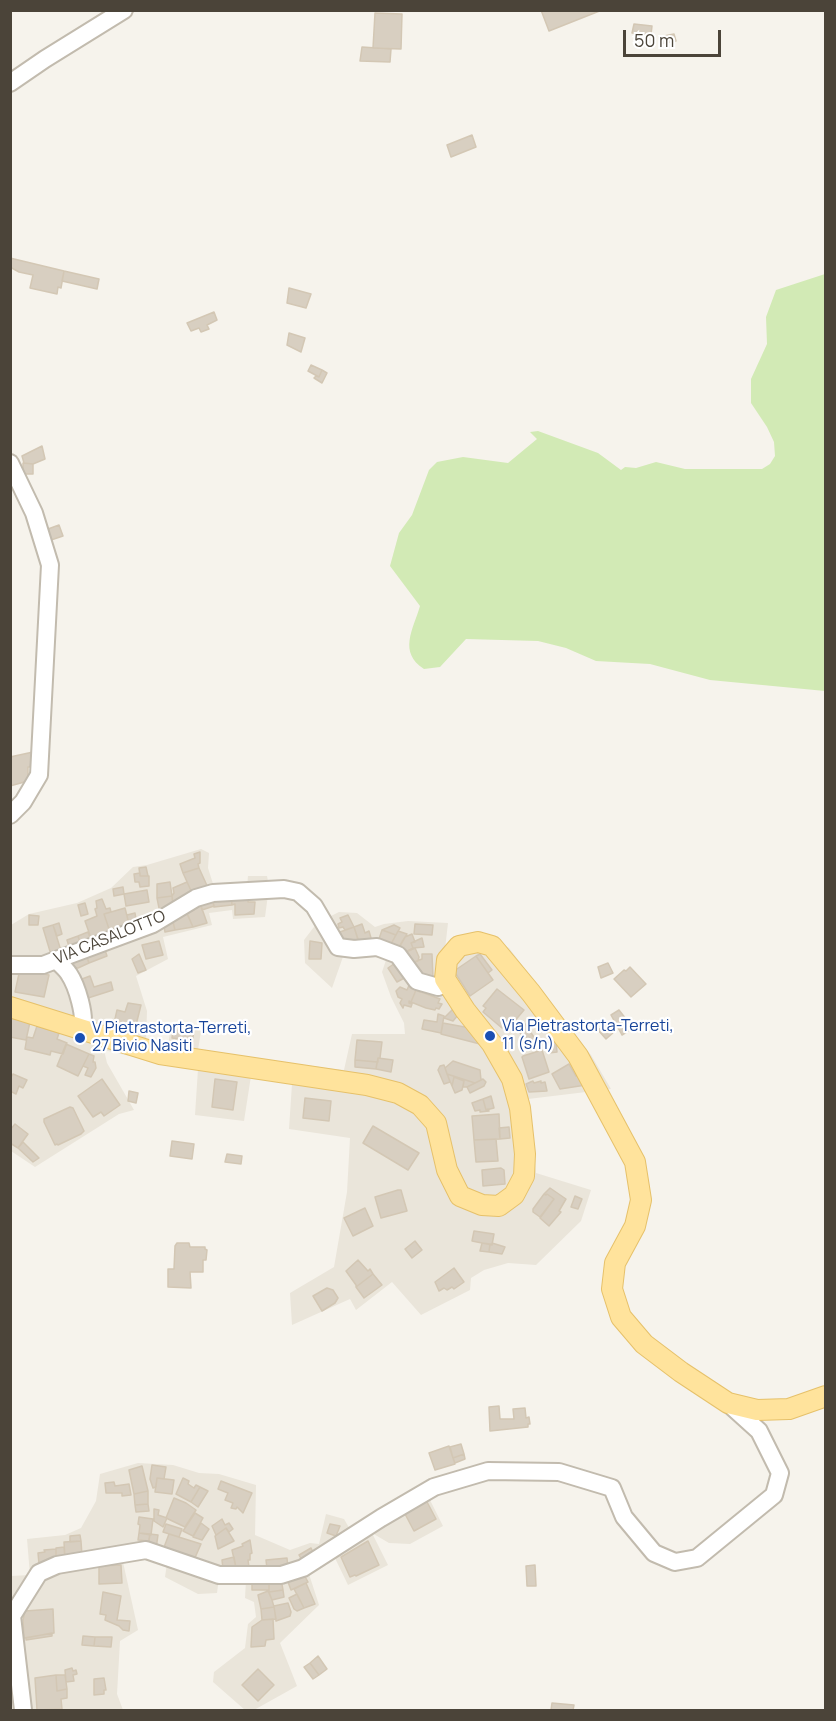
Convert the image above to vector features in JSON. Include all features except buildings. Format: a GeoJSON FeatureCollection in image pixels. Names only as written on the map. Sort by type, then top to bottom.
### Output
{"type":"FeatureCollection","features":[{"type":"Feature","properties":{"kind":"main road"},"geometry":{"type":"LineString","coordinates":[[10,1007],[160,1054],[344,1082],[398,1093],[420,1105],[436,1124],[447,1170],[460,1196],[482,1205],[499,1206],[514,1195],[524,1176],[525,1154],[520,1108],[512,1078],[492,1044],[465,1010],[445,979],[447,960],[459,946],[478,942],[492,946],[579,1056],[635,1162],[641,1200],[635,1226],[615,1263],[612,1289],[621,1317],[644,1344],[728,1403],[757,1410],[789,1409],[825,1396]]}},
{"type":"Feature","properties":{"kind":"street"},"geometry":{"type":"LineString","coordinates":[[10,83],[124,10]]}},
{"type":"Feature","properties":{"kind":"street"},"geometry":{"type":"LineString","coordinates":[[10,463],[34,513],[50,565],[39,775],[23,802],[10,815]]}},
{"type":"Feature","properties":{"kind":"street","name":"VIA CASALOTTO"},"geometry":{"type":"LineString","coordinates":[[10,965],[43,965],[153,924],[195,898],[213,893],[284,890],[298,892],[314,906],[338,946],[354,949],[377,947],[398,955],[417,981],[438,987],[448,983]]}},
{"type":"Feature","properties":{"kind":"street"},"geometry":{"type":"LineString","coordinates":[[56,960],[69,973],[77,991],[84,1021],[81,1029]]}},
{"type":"Feature","properties":{"kind":"street"},"geometry":{"type":"LineString","coordinates":[[23,1710],[11,1616],[39,1573],[57,1565],[146,1550],[219,1575],[281,1575],[303,1568],[434,1487],[488,1471],[559,1472],[612,1488],[624,1517],[654,1553],[675,1562],[697,1558],[774,1495],[780,1473],[759,1431],[728,1403]]}},
{"type":"Feature","properties":{"kind":"shaded area"},"geometry":{"type":"Polygon","coordinates":[[[201,849],[209,853],[208,868],[215,890],[247,887],[248,876],[267,876],[269,887],[265,917],[233,919],[232,910],[209,913],[212,925],[163,937],[168,959],[136,976],[147,1011],[146,1042],[168,1046],[171,1025],[201,1031],[198,1050],[344,1070],[352,1034],[405,1034],[404,1023],[382,972],[386,960],[372,956],[344,954],[332,988],[305,963],[304,940],[317,923],[339,912],[357,913],[375,927],[408,921],[448,923],[445,949],[461,936],[480,931],[509,948],[591,1055],[611,1089],[528,1099],[536,1173],[591,1190],[581,1221],[536,1265],[508,1263],[484,1270],[471,1278],[470,1290],[421,1315],[392,1282],[356,1310],[350,1299],[292,1325],[290,1293],[334,1267],[347,1192],[350,1138],[289,1129],[292,1084],[251,1076],[244,1121],[195,1115],[198,1069],[164,1064],[104,1050],[107,1063],[134,1110],[119,1114],[35,1167],[11,1151],[11,925],[29,914],[77,903],[111,888],[133,867],[201,849]]]}},
{"type":"Feature","properties":{"kind":"shaded area"},"geometry":{"type":"Polygon","coordinates":[[[138,1463],[173,1465],[199,1473],[219,1474],[256,1485],[255,1535],[290,1550],[310,1543],[319,1544],[326,1514],[344,1519],[351,1531],[422,1484],[443,1526],[410,1544],[389,1543],[372,1533],[388,1565],[348,1585],[334,1556],[308,1571],[319,1605],[280,1643],[297,1686],[254,1710],[245,1710],[213,1682],[214,1672],[245,1648],[248,1624],[256,1617],[254,1602],[245,1598],[246,1580],[219,1578],[217,1593],[198,1594],[165,1577],[167,1563],[144,1559],[123,1562],[138,1630],[120,1641],[117,1694],[123,1710],[11,1710],[11,1576],[30,1575],[27,1539],[65,1535],[81,1528],[96,1501],[100,1474],[138,1463]]]}},
{"type":"Feature","properties":{"kind":"green space"},"geometry":{"type":"Polygon","coordinates":[[[825,274],[825,691],[710,680],[650,664],[596,661],[566,648],[538,641],[466,639],[440,667],[424,669],[416,662],[409,648],[411,632],[420,606],[390,566],[399,533],[412,515],[429,470],[437,462],[463,457],[508,463],[537,439],[530,432],[538,431],[598,453],[621,470],[625,467],[636,468],[656,462],[685,469],[762,469],[770,464],[775,456],[774,442],[751,403],[751,379],[767,344],[766,317],[776,290],[825,274]]]}},
{"type":"Feature","properties":{"kind":"place","name":"Via Pietrastorta-Terreti, 11 (s/n)"},"geometry":{"type":"Point","coordinates":[490,1036]}},
{"type":"Feature","properties":{"kind":"place","name":"V Pietrastorta-Terreti, 27 Bivio Nasiti"},"geometry":{"type":"Point","coordinates":[80,1038]}}]}
